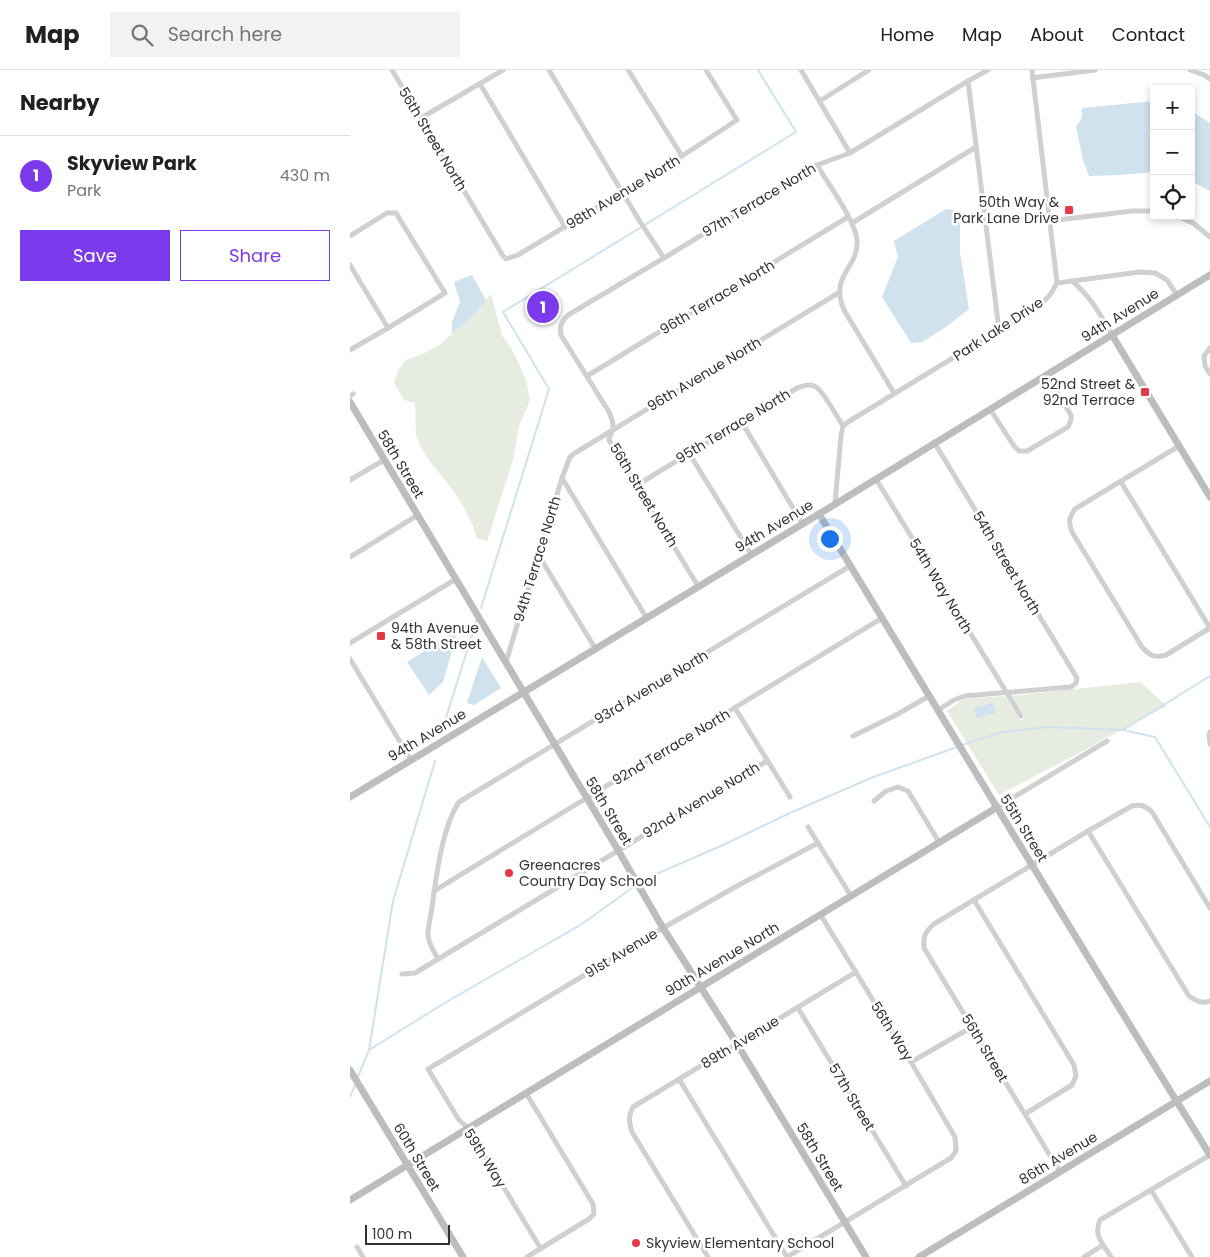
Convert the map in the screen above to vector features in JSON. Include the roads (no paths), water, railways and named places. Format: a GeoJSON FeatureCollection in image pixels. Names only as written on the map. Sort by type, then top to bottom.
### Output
{"type":"FeatureCollection","features":[{"type":"Feature","properties":{"kind":"street","name":"56th Street North"},"geometry":{"type":"LineString","coordinates":[[392,70],[506,259]]}},
{"type":"Feature","properties":{"kind":"street"},"geometry":{"type":"LineString","coordinates":[[421,118],[504,70]]}},
{"type":"Feature","properties":{"kind":"street"},"geometry":{"type":"LineString","coordinates":[[549,70],[664,258]]}},
{"type":"Feature","properties":{"kind":"street"},"geometry":{"type":"LineString","coordinates":[[628,70],[682,156]]}},
{"type":"Feature","properties":{"kind":"street","name":"98th Avenue North"},"geometry":{"type":"LineString","coordinates":[[506,259],[518,255],[566,227],[737,120],[706,70]]}},
{"type":"Feature","properties":{"kind":"street"},"geometry":{"type":"LineString","coordinates":[[801,70],[850,153]]}},
{"type":"Feature","properties":{"kind":"street"},"geometry":{"type":"LineString","coordinates":[[820,100],[870,70]]}},
{"type":"Feature","properties":{"kind":"street","name":"97th Terrace North"},"geometry":{"type":"LineString","coordinates":[[560,324],[568,315],[817,165],[850,153],[988,70]]}},
{"type":"Feature","properties":{"kind":"street"},"geometry":{"type":"LineString","coordinates":[[1032,70],[1056,283],[1140,272],[1155,273],[1167,280],[1177,295]]}},
{"type":"Feature","properties":{"kind":"street"},"geometry":{"type":"LineString","coordinates":[[1032,78],[1095,70]]}},
{"type":"Feature","properties":{"kind":"street"},"geometry":{"type":"LineString","coordinates":[[1190,70],[1210,79]]}},
{"type":"Feature","properties":{"kind":"street"},"geometry":{"type":"LineString","coordinates":[[968,81],[999,330]]}},
{"type":"Feature","properties":{"kind":"street"},"geometry":{"type":"LineString","coordinates":[[480,84],[566,227]]}},
{"type":"Feature","properties":{"kind":"street"},"geometry":{"type":"LineString","coordinates":[[852,223],[976,147]]}},
{"type":"Feature","properties":{"kind":"street"},"geometry":{"type":"LineString","coordinates":[[817,165],[852,223],[857,240],[852,262],[845,271],[841,281],[840,301],[894,393]]}},
{"type":"Feature","properties":{"kind":"street"},"geometry":{"type":"LineString","coordinates":[[1049,221],[1132,211],[1150,211]]}},
{"type":"Feature","properties":{"kind":"street"},"geometry":{"type":"LineString","coordinates":[[350,236],[387,213],[396,213],[445,293],[350,350]]}},
{"type":"Feature","properties":{"kind":"street","name":"96th Terrace North"},"geometry":{"type":"LineString","coordinates":[[586,376],[848,217]]}},
{"type":"Feature","properties":{"kind":"street"},"geometry":{"type":"LineString","coordinates":[[1186,220],[1193,223],[1210,237]]}},
{"type":"Feature","properties":{"kind":"street"},"geometry":{"type":"LineString","coordinates":[[350,265],[388,328]]}},
{"type":"Feature","properties":{"kind":"street","name":"94th Avenue"},"geometry":{"type":"LineString","coordinates":[[350,797],[1210,275]]}},
{"type":"Feature","properties":{"kind":"street"},"geometry":{"type":"LineString","coordinates":[[1072,281],[1089,298],[1210,497]]}},
{"type":"Feature","properties":{"kind":"street","name":"Park Lake Drive"},"geometry":{"type":"LineString","coordinates":[[843,426],[1041,304],[1050,295],[1056,283]]}},
{"type":"Feature","properties":{"kind":"street","name":"96th Avenue North"},"geometry":{"type":"LineString","coordinates":[[570,457],[840,292]]}},
{"type":"Feature","properties":{"kind":"street","name":"56th Street North"},"geometry":{"type":"LineString","coordinates":[[560,324],[561,335],[613,421],[613,430],[609,440],[698,586]]}},
{"type":"Feature","properties":{"kind":"street"},"geometry":{"type":"LineString","coordinates":[[1210,348],[1204,356],[1205,366],[1210,374]]}},
{"type":"Feature","properties":{"kind":"street"},"geometry":{"type":"LineString","coordinates":[[990,409],[1014,446],[1020,451],[1027,451],[1068,427],[1071,415],[1046,375]]}},
{"type":"Feature","properties":{"kind":"street","name":"95th Terrace North"},"geometry":{"type":"LineString","coordinates":[[637,485],[797,388],[807,384],[815,386],[821,391],[843,426]]}},
{"type":"Feature","properties":{"kind":"street","name":"58th Street"},"geometry":{"type":"LineString","coordinates":[[350,402],[663,928],[737,1044],[866,1257]]}},
{"type":"Feature","properties":{"kind":"street"},"geometry":{"type":"LineString","coordinates":[[741,422],[802,523]]}},
{"type":"Feature","properties":{"kind":"street"},"geometry":{"type":"LineString","coordinates":[[835,504],[843,426]]}},
{"type":"Feature","properties":{"kind":"street","name":"54th Street North"},"geometry":{"type":"LineString","coordinates":[[934,442],[1077,678],[1076,683],[1071,687],[1006,693]]}},
{"type":"Feature","properties":{"kind":"street"},"geometry":{"type":"LineString","coordinates":[[1121,482],[1210,628],[1166,655],[1158,657],[1149,654],[1142,647],[1069,525],[1070,517],[1076,509],[1179,446]]}},
{"type":"Feature","properties":{"kind":"street"},"geometry":{"type":"LineString","coordinates":[[690,453],[751,554]]}},
{"type":"Feature","properties":{"kind":"street","name":"94th Terrace North"},"geometry":{"type":"LineString","coordinates":[[506,662],[570,457]]}},
{"type":"Feature","properties":{"kind":"street"},"geometry":{"type":"LineString","coordinates":[[350,480],[384,460]]}},
{"type":"Feature","properties":{"kind":"street"},"geometry":{"type":"LineString","coordinates":[[562,478],[646,617]]}},
{"type":"Feature","properties":{"kind":"street","name":"54th Way North"},"geometry":{"type":"LineString","coordinates":[[876,478],[1021,716]]}},
{"type":"Feature","properties":{"kind":"street","name":"55th Street"},"geometry":{"type":"LineString","coordinates":[[819,514],[996,808],[1033,865],[1210,1155]]}},
{"type":"Feature","properties":{"kind":"street"},"geometry":{"type":"LineString","coordinates":[[350,557],[418,515]]}},
{"type":"Feature","properties":{"kind":"street"},"geometry":{"type":"LineString","coordinates":[[539,556],[595,648]]}},
{"type":"Feature","properties":{"kind":"street","name":"93rd Avenue North"},"geometry":{"type":"LineString","coordinates":[[434,890],[443,845],[454,810],[459,802],[850,566]]}},
{"type":"Feature","properties":{"kind":"street"},"geometry":{"type":"LineString","coordinates":[[350,643],[456,579]]}},
{"type":"Feature","properties":{"kind":"street","name":"92nd Terrace North"},"geometry":{"type":"LineString","coordinates":[[434,890],[882,618]]}},
{"type":"Feature","properties":{"kind":"street"},"geometry":{"type":"LineString","coordinates":[[350,659],[411,760]]}},
{"type":"Feature","properties":{"kind":"street"},"geometry":{"type":"LineString","coordinates":[[938,710],[954,700],[965,696],[1006,693]]}},
{"type":"Feature","properties":{"kind":"street"},"geometry":{"type":"LineString","coordinates":[[853,736],[929,696]]}},
{"type":"Feature","properties":{"kind":"street"},"geometry":{"type":"LineString","coordinates":[[735,708],[790,796]]}},
{"type":"Feature","properties":{"kind":"street"},"geometry":{"type":"LineString","coordinates":[[1209,734],[1210,744]]}},
{"type":"Feature","properties":{"kind":"street","name":"90th Avenue North"},"geometry":{"type":"LineString","coordinates":[[350,1200],[1107,741]]}},
{"type":"Feature","properties":{"kind":"street","name":"92nd Avenue North"},"geometry":{"type":"LineString","coordinates":[[402,974],[415,973],[767,761]]}},
{"type":"Feature","properties":{"kind":"street"},"geometry":{"type":"LineString","coordinates":[[874,801],[886,790],[898,787],[908,791],[939,842]]}},
{"type":"Feature","properties":{"kind":"street"},"geometry":{"type":"LineString","coordinates":[[1025,1114],[1072,1085],[1076,1076],[1074,1065],[974,900],[1088,831],[1138,804],[1152,812],[1210,908]]}},
{"type":"Feature","properties":{"kind":"street"},"geometry":{"type":"LineString","coordinates":[[808,827],[850,896]]}},
{"type":"Feature","properties":{"kind":"street"},"geometry":{"type":"LineString","coordinates":[[1088,831],[1189,996],[1196,1002],[1210,1001]]}},
{"type":"Feature","properties":{"kind":"street","name":"91st Avenue"},"geometry":{"type":"LineString","coordinates":[[428,1070],[663,928],[737,886],[818,844]]}},
{"type":"Feature","properties":{"kind":"street"},"geometry":{"type":"LineString","coordinates":[[434,890],[428,934],[430,945],[438,959]]}},
{"type":"Feature","properties":{"kind":"street","name":"56th Street"},"geometry":{"type":"LineString","coordinates":[[974,900],[934,924],[927,931],[923,939],[924,948],[1060,1172]]}},
{"type":"Feature","properties":{"kind":"street","name":"56th Way"},"geometry":{"type":"LineString","coordinates":[[820,914],[955,1137],[956,1151],[950,1158],[906,1186]]}},
{"type":"Feature","properties":{"kind":"street","name":"89th Avenue"},"geometry":{"type":"LineString","coordinates":[[708,1257],[632,1132],[629,1116],[633,1108],[856,972]]}},
{"type":"Feature","properties":{"kind":"street","name":"57th Street"},"geometry":{"type":"LineString","coordinates":[[798,1008],[906,1186]]}},
{"type":"Feature","properties":{"kind":"street"},"geometry":{"type":"LineString","coordinates":[[911,1062],[972,1027]]}},
{"type":"Feature","properties":{"kind":"street","name":"59th Way"},"geometry":{"type":"LineString","coordinates":[[428,1070],[459,1120],[468,1128],[541,1249]]}},
{"type":"Feature","properties":{"kind":"street","name":"60th Street"},"geometry":{"type":"LineString","coordinates":[[350,1071],[463,1257]]}},
{"type":"Feature","properties":{"kind":"street"},"geometry":{"type":"LineString","coordinates":[[679,1079],[788,1257],[906,1186]]}},
{"type":"Feature","properties":{"kind":"street","name":"86th Avenue"},"geometry":{"type":"LineString","coordinates":[[919,1257],[1210,1081]]}},
{"type":"Feature","properties":{"kind":"street"},"geometry":{"type":"LineString","coordinates":[[526,1093],[593,1204],[594,1214],[589,1220],[527,1257]]}},
{"type":"Feature","properties":{"kind":"street"},"geometry":{"type":"LineString","coordinates":[[1110,1257],[1097,1234],[1097,1226],[1100,1220],[1210,1155]]}},
{"type":"Feature","properties":{"kind":"street"},"geometry":{"type":"LineString","coordinates":[[1151,1190],[1192,1257]]}},
{"type":"Feature","properties":{"kind":"street"},"geometry":{"type":"LineString","coordinates":[[1084,1257],[1103,1245]]}},
{"type":"Feature","properties":{"kind":"street"},"geometry":{"type":"LineString","coordinates":[[357,1247],[363,1257]]}},
{"type":"Feature","properties":{"kind":"water"},"geometry":{"type":"Polygon","coordinates":[[[1150,101],[1150,172],[1089,176],[1083,160],[1076,126],[1082,118],[1082,108],[1150,101]]]}},
{"type":"Feature","properties":{"kind":"water"},"geometry":{"type":"Polygon","coordinates":[[[1195,114],[1210,123],[1210,191],[1195,183],[1195,114]]]}},
{"type":"Feature","properties":{"kind":"water"},"geometry":{"type":"Polygon","coordinates":[[[946,209],[954,210],[960,224],[960,253],[969,309],[946,327],[922,342],[911,343],[882,297],[898,257],[894,241],[946,209]]]}},
{"type":"Feature","properties":{"kind":"water"},"geometry":{"type":"Polygon","coordinates":[[[472,275],[486,300],[473,316],[452,334],[452,322],[460,302],[454,282],[472,275]]]}},
{"type":"Feature","properties":{"kind":"water"},"geometry":{"type":"Polygon","coordinates":[[[458,630],[443,682],[429,695],[407,662],[458,630]]]}},
{"type":"Feature","properties":{"kind":"water"},"geometry":{"type":"Polygon","coordinates":[[[482,657],[501,688],[474,705],[467,703],[482,657]]]}},
{"type":"Feature","properties":{"kind":"water"},"geometry":{"type":"Polygon","coordinates":[[[993,703],[996,713],[976,718],[974,708],[993,703]]]}},
{"type":"Feature","properties":{"kind":"waterway"},"geometry":{"type":"LineString","coordinates":[[481,608],[549,389],[503,312],[796,132],[758,70]]}},
{"type":"Feature","properties":{"kind":"waterway"},"geometry":{"type":"LineString","coordinates":[[444,724],[477,619]]}},
{"type":"Feature","properties":{"kind":"waterway"},"geometry":{"type":"LineString","coordinates":[[1123,730],[1210,676]]}},
{"type":"Feature","properties":{"kind":"waterway"},"geometry":{"type":"LineString","coordinates":[[962,745],[999,733],[1046,727],[1123,730],[1155,737],[1210,827]]}},
{"type":"Feature","properties":{"kind":"waterway"},"geometry":{"type":"LineString","coordinates":[[640,882],[871,778],[957,747]]}},
{"type":"Feature","properties":{"kind":"waterway"},"geometry":{"type":"LineString","coordinates":[[357,1079],[369,1050],[393,901],[435,761]]}},
{"type":"Feature","properties":{"kind":"waterway"},"geometry":{"type":"LineString","coordinates":[[369,1050],[443,1004],[582,924],[636,885]]}},
{"type":"Feature","properties":{"kind":"waterway"},"geometry":{"type":"LineString","coordinates":[[350,1097],[356,1083]]}},
{"type":"Feature","properties":{"kind":"place","name":"50th Way & Park Lane Drive"},"geometry":{"type":"Point","coordinates":[1069,210]}},
{"type":"Feature","properties":{"kind":"place","name":"Skyview Park"},"geometry":{"type":"Point","coordinates":[543,307]}},
{"type":"Feature","properties":{"kind":"place","name":"52nd Street & 92nd Terrace"},"geometry":{"type":"Point","coordinates":[1145,392]}},
{"type":"Feature","properties":{"kind":"place","name":"94th Avenue & 58th Street"},"geometry":{"type":"Point","coordinates":[381,636]}},
{"type":"Feature","properties":{"kind":"place","name":"Greenacres Country Day School"},"geometry":{"type":"Point","coordinates":[509,873]}},
{"type":"Feature","properties":{"kind":"place","name":"Skyview Elementary School"},"geometry":{"type":"Point","coordinates":[636,1243]}}]}
